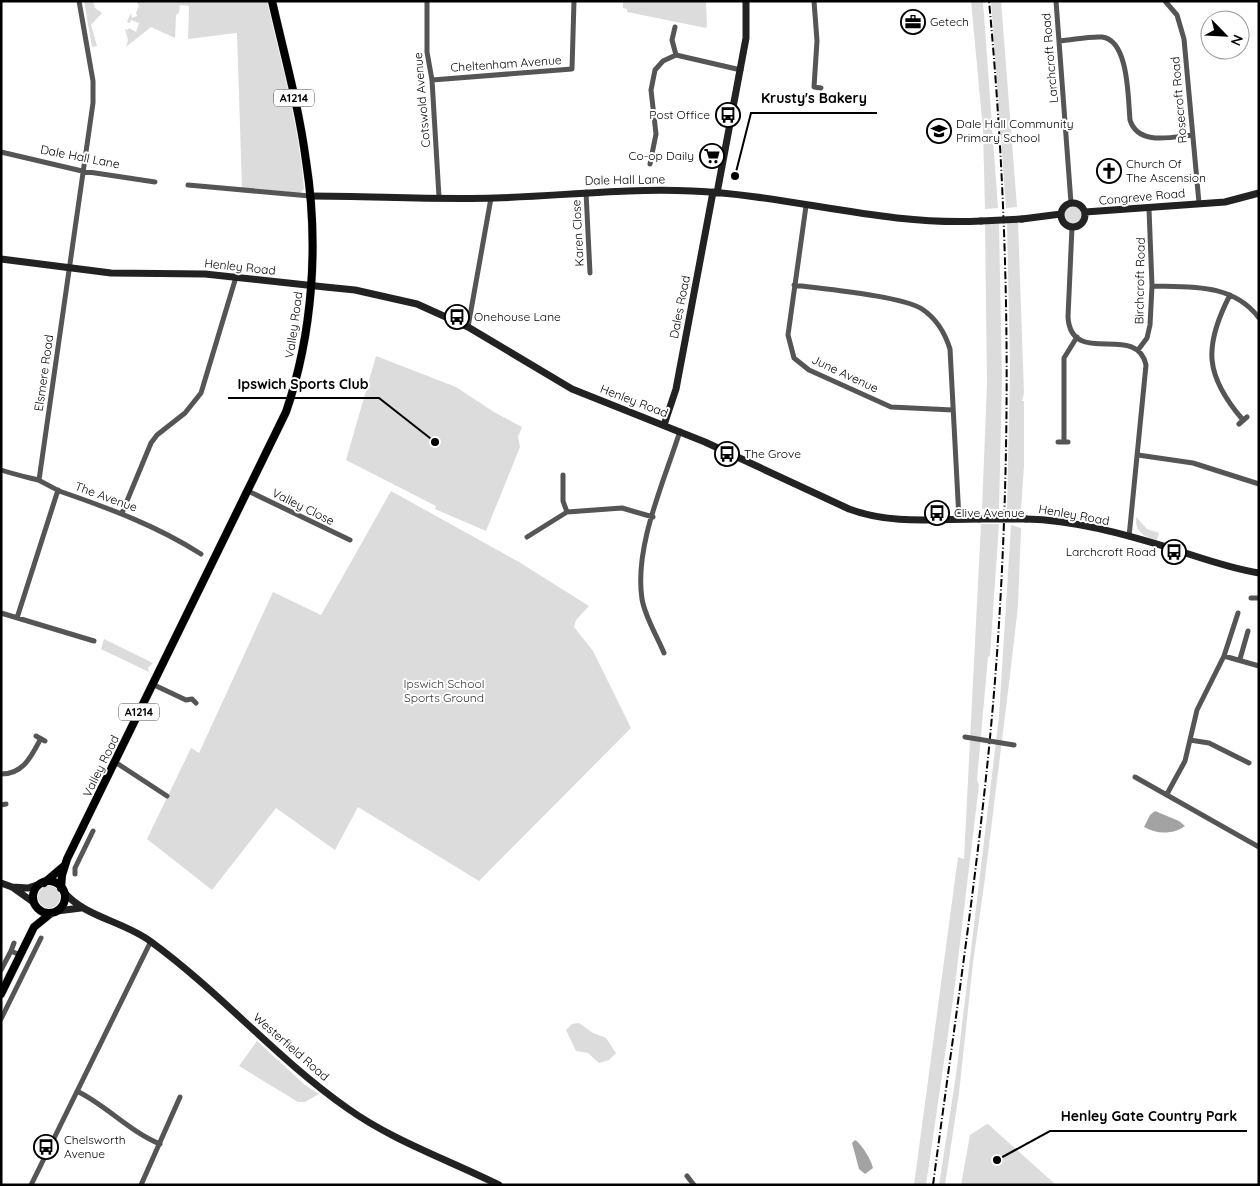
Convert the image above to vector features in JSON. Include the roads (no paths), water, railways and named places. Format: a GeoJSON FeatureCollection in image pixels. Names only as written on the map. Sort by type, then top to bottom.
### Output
{"type":"FeatureCollection","features":[{"type":"Feature","properties":{"kind":"main road","name":"Valley Road"},"geometry":{"type":"LineString","coordinates":[[62,889],[66,862],[286,412],[303,350],[311,285],[310,196],[300,121],[272,1]]}},
{"type":"Feature","properties":{"kind":"main road","name":"Valley Road"},"geometry":{"type":"LineString","coordinates":[[42,883],[66,862]]}},
{"type":"Feature","properties":{"kind":"main road"},"geometry":{"type":"LineString","coordinates":[[1,994],[34,927],[37,915],[34,892],[42,883],[53,882],[62,889],[63,904],[54,912],[42,918],[34,927]]}},
{"type":"Feature","properties":{"kind":"main road"},"geometry":{"type":"LineString","coordinates":[[35,904],[42,912],[54,912]]}},
{"type":"Feature","properties":{"kind":"street","name":"Elsmere Road"},"geometry":{"type":"LineString","coordinates":[[39,480],[93,87],[78,1]]}},
{"type":"Feature","properties":{"kind":"street","name":"Cotswold Avenue"},"geometry":{"type":"LineString","coordinates":[[427,1],[427,52],[432,80],[439,197]]}},
{"type":"Feature","properties":{"kind":"street","name":"Cheltenham Avenue"},"geometry":{"type":"LineString","coordinates":[[432,80],[572,69],[574,1]]}},
{"type":"Feature","properties":{"kind":"street","name":"Dales Road"},"geometry":{"type":"LineString","coordinates":[[664,425],[676,389],[740,70],[746,38],[746,1]]}},
{"type":"Feature","properties":{"kind":"street"},"geometry":{"type":"LineString","coordinates":[[814,1],[817,41],[814,87],[821,88]]}},
{"type":"Feature","properties":{"kind":"street","name":"Larchcroft Road"},"geometry":{"type":"LineString","coordinates":[[1056,1],[1072,203]]}},
{"type":"Feature","properties":{"kind":"street","name":"Rosecroft Road"},"geometry":{"type":"LineString","coordinates":[[1165,1],[1177,15],[1183,33],[1199,204]]}},
{"type":"Feature","properties":{"kind":"street"},"geometry":{"type":"LineString","coordinates":[[675,28],[672,40],[676,55]]}},
{"type":"Feature","properties":{"kind":"street"},"geometry":{"type":"LineString","coordinates":[[1060,41],[1101,37],[1113,42],[1122,56],[1130,120],[1135,129],[1142,135],[1151,138],[1192,135]]}},
{"type":"Feature","properties":{"kind":"street"},"geometry":{"type":"LineString","coordinates":[[650,164],[656,134],[651,101],[653,79],[655,70],[663,61],[676,55],[740,70]]}},
{"type":"Feature","properties":{"kind":"street","name":"Dale Hall Lane"},"geometry":{"type":"LineString","coordinates":[[1,152],[82,171],[155,182]]}},
{"type":"Feature","properties":{"kind":"street","name":"Dale Hall Lane"},"geometry":{"type":"LineString","coordinates":[[188,185],[241,192],[310,196],[491,198],[646,190],[715,193],[919,222],[1022,219],[1061,214]]}},
{"type":"Feature","properties":{"kind":"street","name":"Karen Close"},"geometry":{"type":"LineString","coordinates":[[586,192],[590,274]]}},
{"type":"Feature","properties":{"kind":"street","name":"Congreve Road"},"geometry":{"type":"LineString","coordinates":[[1085,212],[1199,204],[1233,200],[1259,193]]}},
{"type":"Feature","properties":{"kind":"street"},"geometry":{"type":"LineString","coordinates":[[468,327],[491,198]]}},
{"type":"Feature","properties":{"kind":"street"},"geometry":{"type":"LineString","coordinates":[[1072,203],[1082,206],[1085,212],[1083,223],[1072,227],[1065,224],[1061,214],[1063,208],[1072,203]]}},
{"type":"Feature","properties":{"kind":"street","name":"June Avenue"},"geometry":{"type":"LineString","coordinates":[[806,206],[788,335],[791,352],[802,365],[891,407],[953,410]]}},
{"type":"Feature","properties":{"kind":"street","name":"Birchcroft Road"},"geometry":{"type":"LineString","coordinates":[[1138,350],[1149,333],[1152,286],[1149,209]]}},
{"type":"Feature","properties":{"kind":"street"},"geometry":{"type":"LineString","coordinates":[[1072,227],[1068,317],[1071,329],[1077,337],[1088,343],[1124,344],[1138,350],[1144,358],[1146,370],[1129,537]]}},
{"type":"Feature","properties":{"kind":"street","name":"Henley Road"},"geometry":{"type":"LineString","coordinates":[[1,259],[110,273],[190,273],[236,277],[355,290],[410,302],[438,312],[468,327],[572,389],[664,425],[863,514],[896,520],[1026,519],[1070,524],[1129,537],[1223,566],[1259,573]]}},
{"type":"Feature","properties":{"kind":"street"},"geometry":{"type":"LineString","coordinates":[[122,513],[151,443],[157,435],[185,413],[201,393],[236,277]]}},
{"type":"Feature","properties":{"kind":"street"},"geometry":{"type":"LineString","coordinates":[[794,285],[910,303],[928,313],[942,329],[950,349],[959,519]]}},
{"type":"Feature","properties":{"kind":"street"},"geometry":{"type":"LineString","coordinates":[[1152,286],[1205,288],[1230,295],[1243,302],[1259,318]]}},
{"type":"Feature","properties":{"kind":"street"},"geometry":{"type":"LineString","coordinates":[[1230,295],[1215,331],[1212,357],[1214,374],[1221,392],[1243,420]]}},
{"type":"Feature","properties":{"kind":"street"},"geometry":{"type":"LineString","coordinates":[[1064,442],[1064,358],[1077,337]]}},
{"type":"Feature","properties":{"kind":"street"},"geometry":{"type":"LineString","coordinates":[[664,653],[643,601],[640,567],[652,517],[680,432]]}},
{"type":"Feature","properties":{"kind":"street"},"geometry":{"type":"LineString","coordinates":[[1138,455],[1193,463],[1259,484]]}},
{"type":"Feature","properties":{"kind":"street","name":"The Avenue"},"geometry":{"type":"LineString","coordinates":[[1,470],[29,480],[39,480],[58,490],[122,513],[160,530],[201,554]]}},
{"type":"Feature","properties":{"kind":"street"},"geometry":{"type":"LineString","coordinates":[[563,475],[563,501],[567,512]]}},
{"type":"Feature","properties":{"kind":"street"},"geometry":{"type":"LineString","coordinates":[[17,618],[58,490]]}},
{"type":"Feature","properties":{"kind":"street","name":"Valley Close"},"geometry":{"type":"LineString","coordinates":[[248,491],[350,540]]}},
{"type":"Feature","properties":{"kind":"street"},"geometry":{"type":"LineString","coordinates":[[527,537],[567,512],[622,508],[652,517]]}},
{"type":"Feature","properties":{"kind":"street"},"geometry":{"type":"LineString","coordinates":[[1251,598],[1259,598]]}},
{"type":"Feature","properties":{"kind":"street"},"geometry":{"type":"LineString","coordinates":[[1,613],[94,641]]}},
{"type":"Feature","properties":{"kind":"street"},"geometry":{"type":"LineString","coordinates":[[1168,794],[1185,761],[1197,710],[1224,656],[1238,613]]}},
{"type":"Feature","properties":{"kind":"street"},"geometry":{"type":"LineString","coordinates":[[1240,659],[1248,631]]}},
{"type":"Feature","properties":{"kind":"street"},"geometry":{"type":"LineString","coordinates":[[1224,656],[1240,659],[1259,666]]}},
{"type":"Feature","properties":{"kind":"street"},"geometry":{"type":"LineString","coordinates":[[152,684],[186,700],[194,701],[196,694]]}},
{"type":"Feature","properties":{"kind":"street"},"geometry":{"type":"LineString","coordinates":[[964,737],[1014,745]]}},
{"type":"Feature","properties":{"kind":"street"},"geometry":{"type":"LineString","coordinates":[[1,774],[10,774],[24,766],[41,739]]}},
{"type":"Feature","properties":{"kind":"street"},"geometry":{"type":"LineString","coordinates":[[1190,740],[1209,744],[1249,762]]}},
{"type":"Feature","properties":{"kind":"street"},"geometry":{"type":"LineString","coordinates":[[115,762],[167,796]]}},
{"type":"Feature","properties":{"kind":"street"},"geometry":{"type":"LineString","coordinates":[[1135,777],[1259,847]]}},
{"type":"Feature","properties":{"kind":"street"},"geometry":{"type":"LineString","coordinates":[[75,874],[77,864],[92,833],[82,830]]}},
{"type":"Feature","properties":{"kind":"street"},"geometry":{"type":"LineString","coordinates":[[66,862],[77,864]]}},
{"type":"Feature","properties":{"kind":"street"},"geometry":{"type":"LineString","coordinates":[[1,883],[12,887],[28,888],[42,883]]}},
{"type":"Feature","properties":{"kind":"street"},"geometry":{"type":"LineString","coordinates":[[12,887],[35,904]]}},
{"type":"Feature","properties":{"kind":"street","name":"Westerfield Road"},"geometry":{"type":"LineString","coordinates":[[62,889],[70,900],[81,908],[124,925],[151,941],[204,984],[294,1067],[349,1110],[433,1154],[499,1185]]}},
{"type":"Feature","properties":{"kind":"street","name":"Westerfield Road"},"geometry":{"type":"LineString","coordinates":[[54,912],[81,908]]}},
{"type":"Feature","properties":{"kind":"street"},"geometry":{"type":"LineString","coordinates":[[1,1019],[41,938]]}},
{"type":"Feature","properties":{"kind":"street"},"geometry":{"type":"LineString","coordinates":[[31,1185],[151,941]]}},
{"type":"Feature","properties":{"kind":"street"},"geometry":{"type":"LineString","coordinates":[[1,970],[14,943]]}},
{"type":"Feature","properties":{"kind":"street"},"geometry":{"type":"LineString","coordinates":[[26,944],[36,948]]}},
{"type":"Feature","properties":{"kind":"street"},"geometry":{"type":"LineString","coordinates":[[10,951],[20,955]]}},
{"type":"Feature","properties":{"kind":"street"},"geometry":{"type":"LineString","coordinates":[[77,1091],[95,1101],[132,1130],[160,1144]]}},
{"type":"Feature","properties":{"kind":"street"},"geometry":{"type":"LineString","coordinates":[[141,1185],[180,1097]]}},
{"type":"Feature","properties":{"kind":"street"},"geometry":{"type":"LineString","coordinates":[[687,1176],[694,1185]]}},
{"type":"Feature","properties":{"kind":"railway"},"geometry":{"type":"LineString","coordinates":[[933,1185],[970,912],[986,776],[993,708],[1002,559],[1007,400],[1006,320],[1001,161],[989,1]]}},
{"type":"Feature","properties":{"kind":"place","name":"Getech"},"geometry":{"type":"Point","coordinates":[913,22]}},
{"type":"Feature","properties":{"kind":"place","name":"Post Office"},"geometry":{"type":"Point","coordinates":[728,115]}},
{"type":"Feature","properties":{"kind":"place","name":"Dale Hall Community Primary School"},"geometry":{"type":"Point","coordinates":[939,131]}},
{"type":"Feature","properties":{"kind":"place","name":"Co-op Daily"},"geometry":{"type":"Point","coordinates":[712,156]}},
{"type":"Feature","properties":{"kind":"place","name":"Church Of The Ascension"},"geometry":{"type":"Point","coordinates":[1109,171]}},
{"type":"Feature","properties":{"kind":"place","name":"Krusty's Bakery"},"geometry":{"type":"Point","coordinates":[735,176]}},
{"type":"Feature","properties":{"kind":"place","name":"Onehouse Lane"},"geometry":{"type":"Point","coordinates":[457,317]}},
{"type":"Feature","properties":{"kind":"place","name":"Ipswich Sports Club"},"geometry":{"type":"Point","coordinates":[435,442]}},
{"type":"Feature","properties":{"kind":"place","name":"The Grove"},"geometry":{"type":"Point","coordinates":[727,454]}},
{"type":"Feature","properties":{"kind":"place","name":"Clive Avenue"},"geometry":{"type":"Point","coordinates":[937,513]}},
{"type":"Feature","properties":{"kind":"place","name":"Larchcroft Road"},"geometry":{"type":"Point","coordinates":[1174,552]}},
{"type":"Feature","properties":{"kind":"place","name":"Chelsworth Avenue"},"geometry":{"type":"Point","coordinates":[46,1147]}},
{"type":"Feature","properties":{"kind":"place","name":"Henley Gate Country Park"},"geometry":{"type":"Point","coordinates":[997,1160]}},
{"type":"Feature","properties":{"kind":"park label","name":"Ipswich School Sports Ground"},"geometry":{"type":"Point","coordinates":[444,691]}}]}
